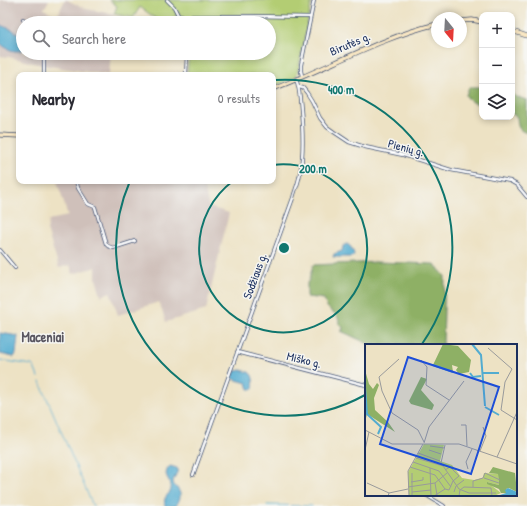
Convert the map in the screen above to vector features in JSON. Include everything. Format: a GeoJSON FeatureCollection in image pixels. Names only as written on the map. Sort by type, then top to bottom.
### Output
{"type":"FeatureCollection","features":[{"type":"Feature","properties":{"kind":"main road"},"geometry":{"type":"LineString","coordinates":[[467,20],[479,21]]}},
{"type":"Feature","properties":{"kind":"main road","name":"Birutės g."},"geometry":{"type":"LineString","coordinates":[[276,88],[388,39],[431,26]]}},
{"type":"Feature","properties":{"kind":"main road"},"geometry":{"type":"LineString","coordinates":[[515,32],[527,36]]}},
{"type":"Feature","properties":{"kind":"main road"},"geometry":{"type":"LineString","coordinates":[[0,135],[16,136]]}},
{"type":"Feature","properties":{"kind":"street"},"geometry":{"type":"LineString","coordinates":[[168,0],[179,16],[253,16]]}},
{"type":"Feature","properties":{"kind":"street"},"geometry":{"type":"LineString","coordinates":[[302,76],[301,65],[314,0]]}},
{"type":"Feature","properties":{"kind":"street"},"geometry":{"type":"LineString","coordinates":[[276,16],[310,17]]}},
{"type":"Feature","properties":{"kind":"street"},"geometry":{"type":"LineString","coordinates":[[44,60],[44,72]]}},
{"type":"Feature","properties":{"kind":"street"},"geometry":{"type":"LineString","coordinates":[[186,72],[187,60]]}},
{"type":"Feature","properties":{"kind":"street","name":"Sodžiaus g."},"geometry":{"type":"LineString","coordinates":[[193,475],[300,175],[303,138],[299,88],[296,79]]}},
{"type":"Feature","properties":{"kind":"street","name":"Pienių g."},"geometry":{"type":"LineString","coordinates":[[299,88],[303,88],[307,93],[320,118],[327,127],[349,142],[403,155],[451,170],[510,182],[517,185],[527,197]]}},
{"type":"Feature","properties":{"kind":"street"},"geometry":{"type":"LineString","coordinates":[[77,184],[88,204],[96,207],[106,244],[108,246],[113,248],[135,241]]}},
{"type":"Feature","properties":{"kind":"street"},"geometry":{"type":"LineString","coordinates":[[0,250],[14,268]]}},
{"type":"Feature","properties":{"kind":"street","name":"Miško g."},"geometry":{"type":"LineString","coordinates":[[237,352],[365,385]]}},
{"type":"Feature","properties":{"kind":"street"},"geometry":{"type":"LineString","coordinates":[[428,496],[444,506]]}},
{"type":"Feature","properties":{"kind":"shaded area"},"geometry":{"type":"Polygon","coordinates":[[[0,0],[49,0],[44,9],[57,16],[16,16],[16,59],[0,56],[0,0]]]}},
{"type":"Feature","properties":{"kind":"shaded area"},"geometry":{"type":"Polygon","coordinates":[[[65,0],[86,9],[114,14],[114,16],[57,16],[65,0]]]}},
{"type":"Feature","properties":{"kind":"shaded area"},"geometry":{"type":"Polygon","coordinates":[[[21,60],[110,60],[109,72],[89,72],[42,65],[21,60]]]}},
{"type":"Feature","properties":{"kind":"shaded area"},"geometry":{"type":"Polygon","coordinates":[[[58,184],[203,184],[209,207],[229,213],[206,310],[166,322],[159,302],[118,315],[110,292],[101,296],[96,279],[96,267],[73,274],[70,265],[59,268],[47,230],[49,220],[68,216],[58,184]]]}},
{"type":"Feature","properties":{"kind":"green space"},"geometry":{"type":"Polygon","coordinates":[[[109,0],[312,0],[296,77],[276,86],[276,72],[187,72],[188,60],[276,60],[276,16],[180,16],[179,14],[176,16],[152,16],[140,7],[134,16],[124,16],[114,14],[117,6],[109,0]]]}},
{"type":"Feature","properties":{"kind":"green space"},"geometry":{"type":"Polygon","coordinates":[[[469,87],[479,87],[479,104],[472,102],[466,95],[469,87]]]}},
{"type":"Feature","properties":{"kind":"green space"},"geometry":{"type":"Polygon","coordinates":[[[515,95],[527,100],[527,133],[520,129],[517,117],[515,116],[515,95]]]}},
{"type":"Feature","properties":{"kind":"green space"},"geometry":{"type":"Polygon","coordinates":[[[377,262],[434,264],[445,276],[443,344],[369,344],[341,331],[343,327],[339,324],[337,316],[327,307],[324,299],[307,297],[307,283],[313,265],[377,262]]]}},
{"type":"Feature","properties":{"kind":"water"},"geometry":{"type":"Polygon","coordinates":[[[0,25],[16,33],[16,51],[10,50],[0,43],[0,25]]]}},
{"type":"Feature","properties":{"kind":"water"},"geometry":{"type":"Polygon","coordinates":[[[347,244],[352,249],[354,256],[333,257],[334,254],[342,251],[343,246],[347,244]]]}},
{"type":"Feature","properties":{"kind":"water"},"geometry":{"type":"Polygon","coordinates":[[[0,333],[18,336],[16,354],[14,357],[0,354],[0,333]]]}},
{"type":"Feature","properties":{"kind":"water"},"geometry":{"type":"Polygon","coordinates":[[[241,370],[251,374],[254,385],[253,389],[249,389],[247,383],[233,379],[232,376],[235,371],[241,370]]]}},
{"type":"Feature","properties":{"kind":"water"},"geometry":{"type":"Polygon","coordinates":[[[170,466],[177,468],[178,470],[173,481],[180,492],[180,499],[176,506],[165,506],[164,502],[171,490],[166,474],[170,466]]]}},
{"type":"Feature","properties":{"kind":"waterway"},"geometry":{"type":"LineString","coordinates":[[0,360],[32,365],[38,377]]}},
{"type":"Feature","properties":{"kind":"waterway"},"geometry":{"type":"LineString","coordinates":[[40,382],[93,506]]}},
{"type":"Feature","properties":{"kind":"waterway"},"geometry":{"type":"LineString","coordinates":[[267,505],[312,506]]}},
{"type":"Feature","properties":{"kind":"district","name":"Maceniai"},"geometry":{"type":"Point","coordinates":[43,337]}}]}
